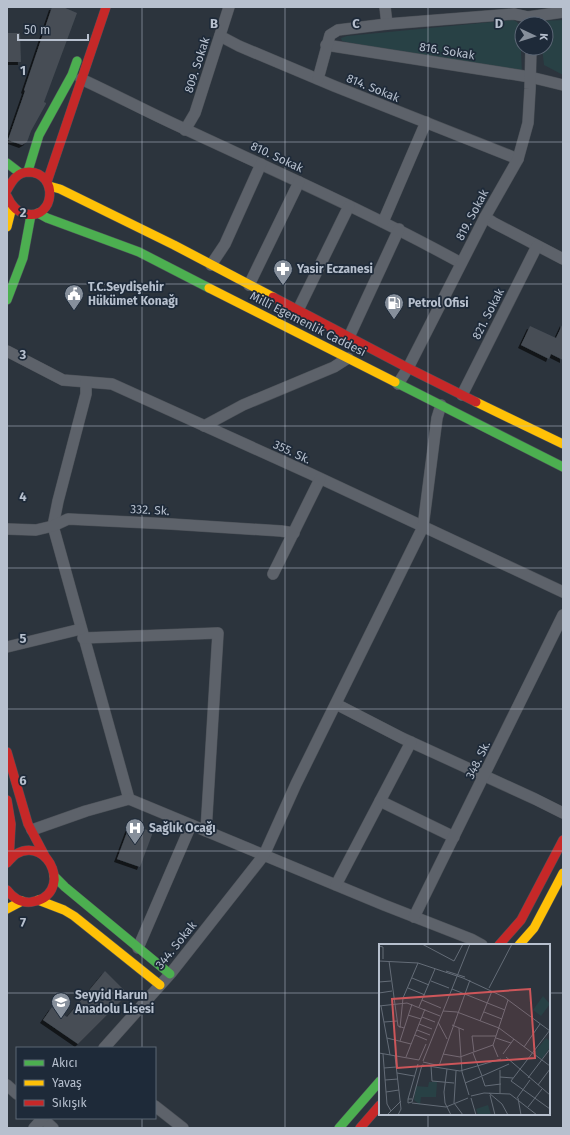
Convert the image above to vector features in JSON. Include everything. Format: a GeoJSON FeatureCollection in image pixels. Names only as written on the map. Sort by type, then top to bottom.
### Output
{"type":"FeatureCollection","features":[{"type":"Feature","properties":{"kind":"street"},"geometry":{"type":"LineString","coordinates":[[7,300],[23,258],[34,214],[44,209],[48,203],[50,196],[48,184],[81,79],[106,7]]}},
{"type":"Feature","properties":{"kind":"street","name":"809. Sokak"},"geometry":{"type":"LineString","coordinates":[[185,130],[195,113],[229,7]]}},
{"type":"Feature","properties":{"kind":"street"},"geometry":{"type":"LineString","coordinates":[[385,7],[387,24]]}},
{"type":"Feature","properties":{"kind":"street"},"geometry":{"type":"LineString","coordinates":[[318,79],[326,45],[330,35],[338,30],[387,24],[514,14],[528,16],[563,12]]}},
{"type":"Feature","properties":{"kind":"street","name":"814. Sokak"},"geometry":{"type":"LineString","coordinates":[[220,36],[239,46],[318,79],[518,159]]}},
{"type":"Feature","properties":{"kind":"street","name":"816. Sokak"},"geometry":{"type":"LineString","coordinates":[[326,45],[530,77],[563,85]]}},
{"type":"Feature","properties":{"kind":"street"},"geometry":{"type":"LineString","coordinates":[[7,190],[12,178],[24,172],[39,135],[72,75],[80,52]]}},
{"type":"Feature","properties":{"kind":"street","name":"819. Sokak"},"geometry":{"type":"LineString","coordinates":[[398,384],[408,368],[485,217],[518,159],[528,123],[531,56]]}},
{"type":"Feature","properties":{"kind":"street","name":"810. Sokak"},"geometry":{"type":"LineString","coordinates":[[81,79],[185,130],[399,229],[462,263]]}},
{"type":"Feature","properties":{"kind":"street"},"geometry":{"type":"LineString","coordinates":[[383,222],[426,122]]}},
{"type":"Feature","properties":{"kind":"street","name":"Millî Egemenlik Caddesi"},"geometry":{"type":"LineString","coordinates":[[7,164],[24,172],[39,174],[48,184],[211,265],[408,368],[563,444]]}},
{"type":"Feature","properties":{"kind":"street"},"geometry":{"type":"LineString","coordinates":[[211,265],[224,244],[261,164]]}},
{"type":"Feature","properties":{"kind":"street"},"geometry":{"type":"LineString","coordinates":[[249,285],[299,182]]}},
{"type":"Feature","properties":{"kind":"street"},"geometry":{"type":"LineString","coordinates":[[7,227],[9,202]]}},
{"type":"Feature","properties":{"kind":"street","name":"Millî Egemenlik Caddesi"},"geometry":{"type":"LineString","coordinates":[[9,202],[17,212],[34,214],[47,218],[139,252],[563,467]]}},
{"type":"Feature","properties":{"kind":"street"},"geometry":{"type":"LineString","coordinates":[[298,310],[349,206]]}},
{"type":"Feature","properties":{"kind":"street"},"geometry":{"type":"LineString","coordinates":[[485,217],[563,259]]}},
{"type":"Feature","properties":{"kind":"street"},"geometry":{"type":"LineString","coordinates":[[349,337],[399,229]]}},
{"type":"Feature","properties":{"kind":"street","name":"821. Sokak"},"geometry":{"type":"LineString","coordinates":[[462,395],[537,246]]}},
{"type":"Feature","properties":{"kind":"street","name":"355. Sk."},"geometry":{"type":"LineString","coordinates":[[7,351],[63,380],[112,384],[320,478],[563,592]]}},
{"type":"Feature","properties":{"kind":"street"},"geometry":{"type":"LineString","coordinates":[[204,426],[242,405],[334,367],[348,358]]}},
{"type":"Feature","properties":{"kind":"street"},"geometry":{"type":"LineString","coordinates":[[86,382],[86,394],[58,501],[53,526],[129,799]]}},
{"type":"Feature","properties":{"kind":"street","name":"344. Sokak"},"geometry":{"type":"LineString","coordinates":[[105,1047],[170,974],[264,855],[296,784],[423,526],[437,418],[441,405]]}},
{"type":"Feature","properties":{"kind":"street"},"geometry":{"type":"LineString","coordinates":[[273,574],[320,478]]}},
{"type":"Feature","properties":{"kind":"street","name":"332. Sk."},"geometry":{"type":"LineString","coordinates":[[7,529],[36,530],[53,526],[68,519],[171,524],[294,533]]}},
{"type":"Feature","properties":{"kind":"street","name":"348. Sk."},"geometry":{"type":"LineString","coordinates":[[414,917],[563,614]]}},
{"type":"Feature","properties":{"kind":"street"},"geometry":{"type":"LineString","coordinates":[[7,647],[82,634],[218,633],[206,831]]}},
{"type":"Feature","properties":{"kind":"street"},"geometry":{"type":"LineString","coordinates":[[336,704],[411,742],[485,775],[563,813]]}},
{"type":"Feature","properties":{"kind":"street"},"geometry":{"type":"LineString","coordinates":[[336,885],[411,742]]}},
{"type":"Feature","properties":{"kind":"street"},"geometry":{"type":"LineString","coordinates":[[7,752],[28,824],[46,858],[52,866],[54,876],[50,891],[38,900],[28,902],[22,901],[13,897],[7,890]]}},
{"type":"Feature","properties":{"kind":"street"},"geometry":{"type":"LineString","coordinates":[[32,830],[86,811],[129,799],[480,944]]}},
{"type":"Feature","properties":{"kind":"street"},"geometry":{"type":"LineString","coordinates":[[7,800],[11,824],[8,862]]}},
{"type":"Feature","properties":{"kind":"street"},"geometry":{"type":"LineString","coordinates":[[380,800],[454,838]]}},
{"type":"Feature","properties":{"kind":"street"},"geometry":{"type":"LineString","coordinates":[[138,948],[191,825]]}},
{"type":"Feature","properties":{"kind":"street"},"geometry":{"type":"LineString","coordinates":[[500,944],[521,920],[563,840]]}},
{"type":"Feature","properties":{"kind":"street"},"geometry":{"type":"LineString","coordinates":[[8,862],[17,854],[27,851],[38,852],[46,858]]}},
{"type":"Feature","properties":{"kind":"street"},"geometry":{"type":"LineString","coordinates":[[520,944],[534,928],[563,873]]}},
{"type":"Feature","properties":{"kind":"street"},"geometry":{"type":"LineString","coordinates":[[54,876],[65,887],[170,974]]}},
{"type":"Feature","properties":{"kind":"street"},"geometry":{"type":"LineString","coordinates":[[38,900],[64,910],[74,916],[160,985]]}},
{"type":"Feature","properties":{"kind":"street"},"geometry":{"type":"LineString","coordinates":[[7,910],[22,901]]}},
{"type":"Feature","properties":{"kind":"street"},"geometry":{"type":"LineString","coordinates":[[339,1128],[379,1082]]}},
{"type":"Feature","properties":{"kind":"street"},"geometry":{"type":"LineString","coordinates":[[7,1085],[16,1093]]}},
{"type":"Feature","properties":{"kind":"street"},"geometry":{"type":"LineString","coordinates":[[360,1128],[379,1106]]}},
{"type":"Feature","properties":{"kind":"street"},"geometry":{"type":"LineString","coordinates":[[156,1107],[183,1128]]}},
{"type":"Feature","properties":{"kind":"street"},"geometry":{"type":"LineString","coordinates":[[34,1128],[42,1119]]}},
{"type":"Feature","properties":{"kind":"street"},"geometry":{"type":"LineString","coordinates":[[44,1119],[53,1128]]}},
{"type":"Feature","properties":{"kind":"green space"},"geometry":{"type":"Polygon","coordinates":[[[513,20],[514,56],[521,56],[522,74],[342,41],[341,38],[347,36],[513,20]]]}},
{"type":"Feature","properties":{"kind":"green space"},"geometry":{"type":"Polygon","coordinates":[[[554,20],[563,20],[563,75],[544,65],[543,56],[554,56],[554,20]]]}},
{"type":"Feature","properties":{"kind":"building"},"geometry":{"type":"Polygon","coordinates":[[[52,7],[63,7],[77,13],[44,102],[46,104],[31,131],[27,142],[22,145],[8,140],[52,7]]]}},
{"type":"Feature","properties":{"kind":"building"},"geometry":{"type":"Polygon","coordinates":[[[7,33],[20,33],[21,62],[7,62],[7,33]]]}},
{"type":"Feature","properties":{"kind":"building"},"geometry":{"type":"Polygon","coordinates":[[[563,323],[563,360],[551,354],[549,359],[521,345],[530,326],[556,338],[563,323]]]}},
{"type":"Feature","properties":{"kind":"building","name":"Sağlık Ocağı"},"geometry":{"type":"Polygon","coordinates":[[[130,824],[153,832],[140,867],[117,859],[130,824]]]}},
{"type":"Feature","properties":{"kind":"building","name":"Seyyid Harun Anadolu Lisesi"},"geometry":{"type":"Polygon","coordinates":[[[105,971],[128,994],[78,1044],[43,1020],[52,1007],[67,1017],[105,971]]]}},
{"type":"Feature","properties":{"kind":"traffic: fast"},"geometry":{"type":"LineString","coordinates":[[28,171],[39,135],[72,75],[77,61]]}},
{"type":"Feature","properties":{"kind":"traffic: fast"},"geometry":{"type":"LineString","coordinates":[[7,163],[20,173]]}},
{"type":"Feature","properties":{"kind":"traffic: fast"},"geometry":{"type":"LineString","coordinates":[[38,213],[47,218],[139,252],[209,288]]}},
{"type":"Feature","properties":{"kind":"traffic: fast"},"geometry":{"type":"LineString","coordinates":[[7,300],[23,258],[31,215]]}},
{"type":"Feature","properties":{"kind":"traffic: fast"},"geometry":{"type":"LineString","coordinates":[[395,382],[563,467]]}},
{"type":"Feature","properties":{"kind":"traffic: fast"},"geometry":{"type":"LineString","coordinates":[[54,876],[65,887],[170,974]]}},
{"type":"Feature","properties":{"kind":"traffic: fast"},"geometry":{"type":"LineString","coordinates":[[339,1128],[379,1082]]}},
{"type":"Feature","properties":{"kind":"traffic: slow"},"geometry":{"type":"LineString","coordinates":[[49,186],[60,189],[174,245],[273,297]]}},
{"type":"Feature","properties":{"kind":"traffic: slow"},"geometry":{"type":"LineString","coordinates":[[7,227],[12,207]]}},
{"type":"Feature","properties":{"kind":"traffic: slow"},"geometry":{"type":"LineString","coordinates":[[209,288],[395,382]]}},
{"type":"Feature","properties":{"kind":"traffic: slow"},"geometry":{"type":"LineString","coordinates":[[476,402],[563,444]]}},
{"type":"Feature","properties":{"kind":"traffic: slow"},"geometry":{"type":"LineString","coordinates":[[520,944],[534,928],[563,873]]}},
{"type":"Feature","properties":{"kind":"traffic: slow"},"geometry":{"type":"LineString","coordinates":[[38,900],[64,910],[74,916],[160,985]]}},
{"type":"Feature","properties":{"kind":"traffic: slow"},"geometry":{"type":"LineString","coordinates":[[7,909],[22,901]]}},
{"type":"Feature","properties":{"kind":"traffic: jam"},"geometry":{"type":"LineString","coordinates":[[47,182],[106,7]]}},
{"type":"Feature","properties":{"kind":"traffic: jam"},"geometry":{"type":"LineString","coordinates":[[7,190],[18,175],[29,172],[39,174],[45,180],[49,187],[50,196],[48,204],[43,210],[36,214],[19,212],[12,205],[7,196]]}},
{"type":"Feature","properties":{"kind":"traffic: jam"},"geometry":{"type":"LineString","coordinates":[[273,297],[476,402]]}},
{"type":"Feature","properties":{"kind":"traffic: jam"},"geometry":{"type":"LineString","coordinates":[[7,752],[28,824],[46,858]]}},
{"type":"Feature","properties":{"kind":"traffic: jam"},"geometry":{"type":"LineString","coordinates":[[7,800],[11,824],[9,860]]}},
{"type":"Feature","properties":{"kind":"traffic: jam"},"geometry":{"type":"LineString","coordinates":[[500,944],[521,920],[563,840]]}},
{"type":"Feature","properties":{"kind":"traffic: jam"},"geometry":{"type":"LineString","coordinates":[[7,863],[16,854],[28,850],[39,853],[47,859],[52,869],[54,879],[52,889],[44,897],[31,902],[24,902],[12,895],[7,890]]}},
{"type":"Feature","properties":{"kind":"traffic: jam"},"geometry":{"type":"LineString","coordinates":[[360,1128],[379,1106]]}},
{"type":"Feature","properties":{"kind":"place","name":"Yasir Eczanesi"},"geometry":{"type":"Point","coordinates":[283,286]}},
{"type":"Feature","properties":{"kind":"place","name":"T.C.Seydişehir Hükümet Konağı"},"geometry":{"type":"Point","coordinates":[74,311]}},
{"type":"Feature","properties":{"kind":"place","name":"Petrol Ofisi"},"geometry":{"type":"Point","coordinates":[394,320]}},
{"type":"Feature","properties":{"kind":"place","name":"Sağlık Ocağı"},"geometry":{"type":"Point","coordinates":[135,845]}},
{"type":"Feature","properties":{"kind":"place","name":"Seyyid Harun Anadolu Lisesi"},"geometry":{"type":"Point","coordinates":[61,1019]}}]}
